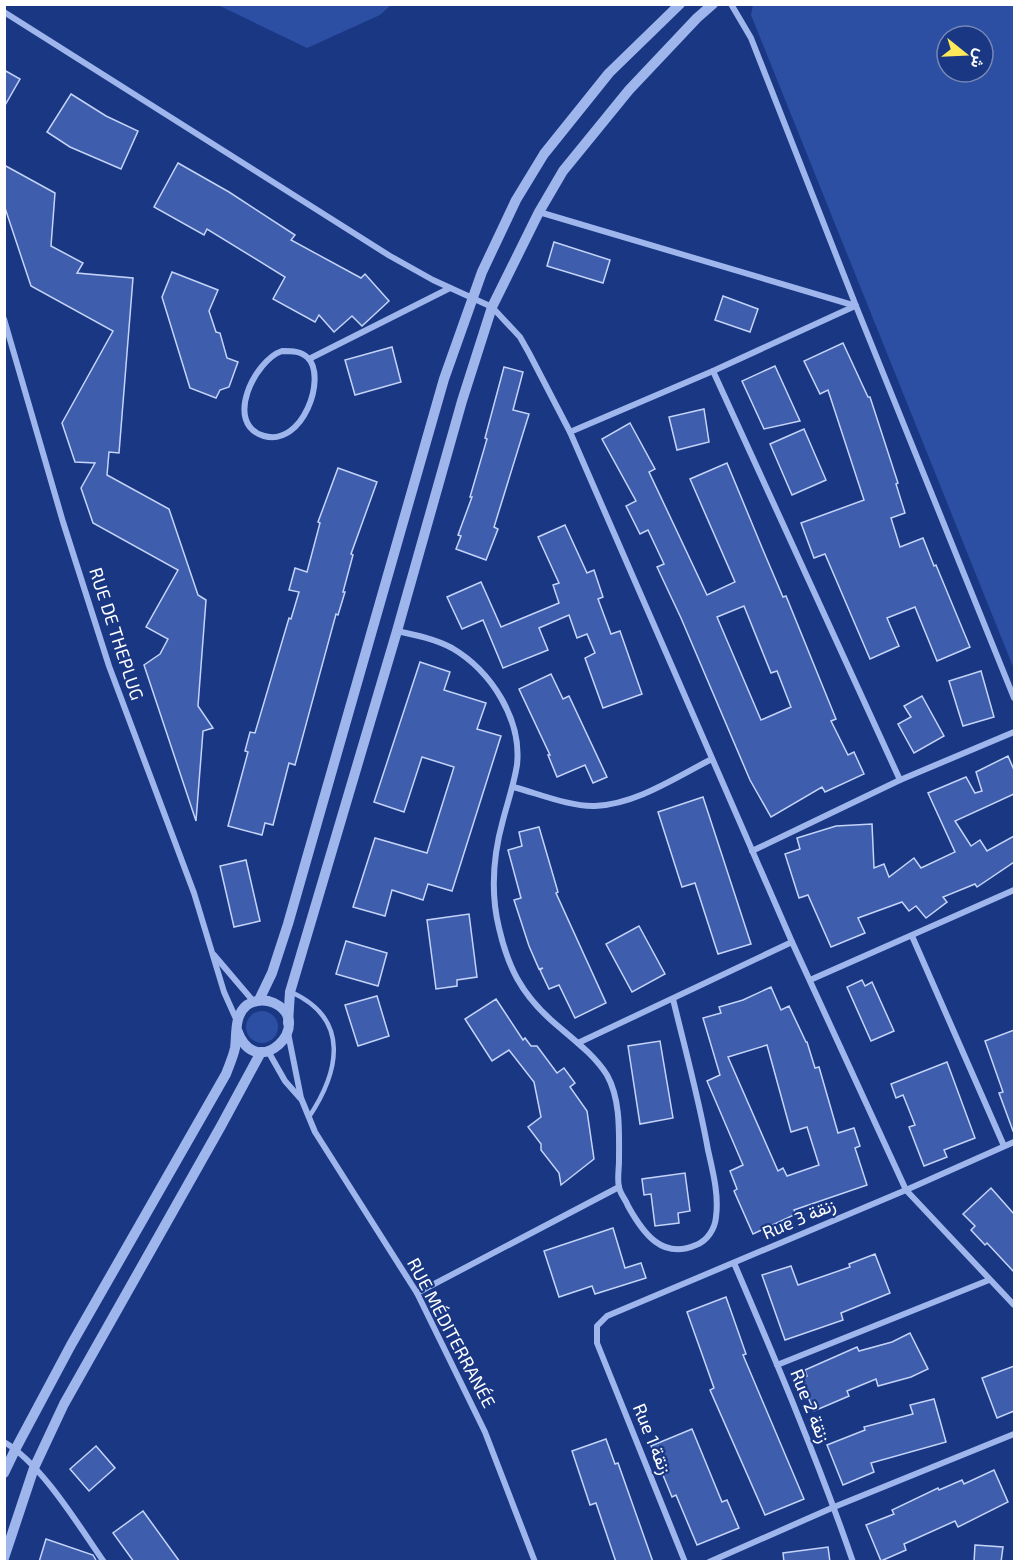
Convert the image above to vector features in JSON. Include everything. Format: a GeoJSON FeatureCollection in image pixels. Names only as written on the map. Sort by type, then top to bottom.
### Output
{"type":"FeatureCollection","features":[{"type":"Feature","properties":{"kind":"street"},"geometry":{"type":"LineString","coordinates":[[4,1473],[71,1345],[226,1074],[232,1059],[241,1013],[256,1001],[272,973],[444,379],[471,297],[516,200],[544,154],[609,73],[680,4]]}},
{"type":"Feature","properties":{"kind":"street"},"geometry":{"type":"LineString","coordinates":[[4,1558],[34,1467],[63,1404],[265,1052],[281,1044],[288,1027],[290,992],[398,631],[462,401],[492,307],[539,212],[563,171],[629,90],[713,4]]}},
{"type":"Feature","properties":{"kind":"street"},"geometry":{"type":"LineString","coordinates":[[731,4],[751,38],[1014,698]]}},
{"type":"Feature","properties":{"kind":"street"},"geometry":{"type":"LineString","coordinates":[[4,12],[390,256],[492,307],[520,337],[570,432],[792,942],[906,1190],[1014,1305]]}},
{"type":"Feature","properties":{"kind":"street"},"geometry":{"type":"LineString","coordinates":[[539,212],[856,306]]}},
{"type":"Feature","properties":{"kind":"street"},"geometry":{"type":"LineString","coordinates":[[309,359],[450,288]]}},
{"type":"Feature","properties":{"kind":"street"},"geometry":{"type":"LineString","coordinates":[[570,432],[713,371],[856,306]]}},
{"type":"Feature","properties":{"kind":"street","name":"RUE DE THEPLUG"},"geometry":{"type":"LineString","coordinates":[[4,319],[63,522],[109,666],[194,893],[213,954]]}},
{"type":"Feature","properties":{"kind":"street"},"geometry":{"type":"LineString","coordinates":[[282,351],[299,352],[309,359],[315,380],[306,411],[298,425],[285,436],[278,438],[262,436],[254,432],[249,426],[243,407],[251,383],[264,362],[275,353],[282,351]]}},
{"type":"Feature","properties":{"kind":"street"},"geometry":{"type":"LineString","coordinates":[[713,371],[900,780]]}},
{"type":"Feature","properties":{"kind":"street"},"geometry":{"type":"LineString","coordinates":[[398,631],[435,640],[451,648],[475,666],[496,690],[512,723],[517,744],[517,762],[513,787],[495,852],[493,898],[508,963],[524,992],[595,1059],[607,1076],[615,1094],[619,1128],[619,1187],[644,1232],[656,1244],[671,1249],[685,1249],[698,1245],[708,1237],[716,1220],[717,1202],[702,1118],[673,999]]}},
{"type":"Feature","properties":{"kind":"street"},"geometry":{"type":"LineString","coordinates":[[753,851],[900,780],[1014,732]]}},
{"type":"Feature","properties":{"kind":"street"},"geometry":{"type":"LineString","coordinates":[[513,787],[564,801],[593,806],[611,804],[638,796],[712,759]]}},
{"type":"Feature","properties":{"kind":"street"},"geometry":{"type":"LineString","coordinates":[[810,980],[1014,890]]}},
{"type":"Feature","properties":{"kind":"street"},"geometry":{"type":"LineString","coordinates":[[912,936],[1004,1146]]}},
{"type":"Feature","properties":{"kind":"street"},"geometry":{"type":"LineString","coordinates":[[578,1043],[792,942]]}},
{"type":"Feature","properties":{"kind":"street"},"geometry":{"type":"LineString","coordinates":[[213,954],[256,1001],[271,1001],[277,1004],[286,1016],[288,1027]]}},
{"type":"Feature","properties":{"kind":"street"},"geometry":{"type":"LineString","coordinates":[[213,954],[224,992],[245,1045],[265,1052]]}},
{"type":"Feature","properties":{"kind":"street","name":"RUE MÉDITERRANÉE"},"geometry":{"type":"LineString","coordinates":[[288,1027],[301,1098],[315,1132],[417,1293],[485,1432],[535,1562]]}},
{"type":"Feature","properties":{"kind":"street","name":"RUE MÉDITERRANÉE"},"geometry":{"type":"LineString","coordinates":[[265,1052],[285,1082],[301,1098]]}},
{"type":"Feature","properties":{"kind":"street","name":"Rue 3 زنقة"},"geometry":{"type":"LineString","coordinates":[[597,1326],[607,1316],[1014,1142]]}},
{"type":"Feature","properties":{"kind":"street"},"geometry":{"type":"LineString","coordinates":[[417,1293],[619,1187]]}},
{"type":"Feature","properties":{"kind":"street","name":"Rue 2 زنقة"},"geometry":{"type":"LineString","coordinates":[[734,1263],[834,1508],[853,1562]]}},
{"type":"Feature","properties":{"kind":"street"},"geometry":{"type":"LineString","coordinates":[[777,1365],[989,1280]]}},
{"type":"Feature","properties":{"kind":"street","name":"Rue 1 زنقة"},"geometry":{"type":"LineString","coordinates":[[597,1326],[597,1343],[685,1562]]}},
{"type":"Feature","properties":{"kind":"street"},"geometry":{"type":"LineString","coordinates":[[709,1562],[1014,1434]]}},
{"type":"Feature","properties":{"kind":"street"},"geometry":{"type":"LineString","coordinates":[[4,1442],[16,1448],[61,1499],[104,1562]]}},
{"type":"Feature","properties":{"kind":"lane"},"geometry":{"type":"LineString","coordinates":[[290,992],[308,1000],[319,1011],[326,1020],[333,1044],[333,1071],[321,1099],[309,1118]]}},
{"type":"Feature","properties":{"kind":"shaded area"},"geometry":{"type":"Polygon","coordinates":[[[391,4],[380,15],[307,48],[218,5],[391,4]]]}},
{"type":"Feature","properties":{"kind":"shaded area"},"geometry":{"type":"Polygon","coordinates":[[[753,5],[1014,5],[1014,669],[751,15],[753,5]]]}},
{"type":"Feature","properties":{"kind":"shaded area"},"geometry":{"type":"Polygon","coordinates":[[[262,1011],[273,1016],[278,1027],[273,1038],[262,1043],[251,1038],[246,1027],[251,1016],[262,1011]]]}},
{"type":"Feature","properties":{"kind":"building"},"geometry":{"type":"Polygon","coordinates":[[[4,70],[20,79],[4,107],[4,70]]]}},
{"type":"Feature","properties":{"kind":"building"},"geometry":{"type":"Polygon","coordinates":[[[71,94],[106,116],[138,131],[121,169],[70,147],[47,132],[71,94]]]}},
{"type":"Feature","properties":{"kind":"building"},"geometry":{"type":"Polygon","coordinates":[[[178,163],[229,192],[295,235],[291,240],[361,278],[365,274],[389,301],[362,326],[352,316],[334,332],[319,315],[315,322],[273,299],[285,277],[207,229],[204,235],[154,207],[178,163]]]}},
{"type":"Feature","properties":{"kind":"building"},"geometry":{"type":"Polygon","coordinates":[[[4,165],[55,193],[51,246],[83,263],[77,273],[133,278],[119,453],[109,452],[107,475],[169,509],[198,595],[206,600],[198,706],[213,728],[203,731],[196,821],[144,665],[160,654],[168,639],[146,627],[178,570],[93,523],[81,488],[95,463],[75,462],[62,423],[113,331],[31,286],[4,205],[4,165]]]}},
{"type":"Feature","properties":{"kind":"building"},"geometry":{"type":"Polygon","coordinates":[[[554,242],[610,260],[603,283],[547,266],[554,242]]]}},
{"type":"Feature","properties":{"kind":"building"},"geometry":{"type":"Polygon","coordinates":[[[172,272],[218,290],[209,311],[216,332],[220,333],[227,358],[238,362],[229,387],[220,390],[216,398],[190,388],[162,297],[172,272]]]}},
{"type":"Feature","properties":{"kind":"building"},"geometry":{"type":"Polygon","coordinates":[[[723,296],[758,309],[750,332],[715,320],[723,296]]]}},
{"type":"Feature","properties":{"kind":"building"},"geometry":{"type":"Polygon","coordinates":[[[843,343],[870,397],[898,483],[896,484],[905,513],[891,518],[900,547],[923,538],[970,647],[937,661],[915,607],[887,618],[899,646],[870,659],[825,554],[814,558],[801,523],[864,500],[828,390],[820,394],[804,361],[843,343]]]}},
{"type":"Feature","properties":{"kind":"building"},"geometry":{"type":"Polygon","coordinates":[[[392,347],[401,382],[355,395],[345,360],[392,347]]]}},
{"type":"Feature","properties":{"kind":"building"},"geometry":{"type":"Polygon","coordinates":[[[775,366],[800,421],[764,429],[742,381],[775,366]]]}},
{"type":"Feature","properties":{"kind":"building"},"geometry":{"type":"Polygon","coordinates":[[[504,367],[523,372],[513,410],[529,414],[494,527],[498,529],[486,560],[456,549],[461,536],[458,535],[472,497],[470,497],[504,367]]]}},
{"type":"Feature","properties":{"kind":"building"},"geometry":{"type":"Polygon","coordinates":[[[704,409],[709,442],[677,450],[669,417],[704,409]]]}},
{"type":"Feature","properties":{"kind":"building"},"geometry":{"type":"Polygon","coordinates":[[[630,423],[655,469],[649,472],[707,595],[735,582],[690,479],[727,463],[783,597],[786,596],[836,719],[831,721],[848,755],[854,752],[864,774],[825,792],[822,787],[771,817],[750,780],[657,567],[664,564],[648,530],[640,534],[626,506],[636,501],[602,439],[630,423]],[[744,606],[717,617],[761,720],[791,707],[777,671],[771,673],[744,606]]]}},
{"type":"Feature","properties":{"kind":"building"},"geometry":{"type":"Polygon","coordinates":[[[804,429],[826,480],[792,495],[770,444],[804,429]]]}},
{"type":"Feature","properties":{"kind":"building"},"geometry":{"type":"Polygon","coordinates":[[[338,468],[377,482],[351,554],[353,555],[343,592],[345,592],[338,615],[336,614],[295,765],[289,763],[273,825],[265,823],[262,835],[228,826],[248,752],[245,751],[250,732],[255,733],[289,618],[291,619],[299,592],[289,590],[295,568],[307,572],[320,523],[318,522],[338,468]]]}},
{"type":"Feature","properties":{"kind":"building"},"geometry":{"type":"Polygon","coordinates":[[[565,525],[587,573],[594,570],[603,597],[598,599],[611,634],[620,631],[642,694],[603,708],[585,658],[595,653],[587,634],[577,638],[569,615],[539,628],[548,650],[503,668],[483,620],[462,629],[447,597],[481,582],[501,627],[559,603],[553,585],[559,583],[538,537],[565,525]]]}},
{"type":"Feature","properties":{"kind":"building"},"geometry":{"type":"Polygon","coordinates":[[[420,662],[450,672],[444,690],[486,703],[477,729],[501,736],[452,891],[428,884],[423,900],[392,890],[385,916],[353,907],[375,838],[427,853],[454,767],[422,757],[404,812],[374,802],[420,662]]]}},
{"type":"Feature","properties":{"kind":"building"},"geometry":{"type":"Polygon","coordinates":[[[981,671],[994,717],[963,726],[949,681],[981,671]]]}},
{"type":"Feature","properties":{"kind":"building"},"geometry":{"type":"Polygon","coordinates":[[[551,674],[563,699],[569,696],[607,777],[593,783],[585,765],[557,777],[548,755],[550,755],[519,689],[551,674]]]}},
{"type":"Feature","properties":{"kind":"building"},"geometry":{"type":"Polygon","coordinates":[[[922,696],[944,736],[914,753],[898,724],[911,717],[904,706],[922,696]]]}},
{"type":"Feature","properties":{"kind":"building"},"geometry":{"type":"Polygon","coordinates":[[[1008,756],[1014,770],[1014,794],[955,821],[971,846],[980,840],[987,851],[1014,836],[1014,862],[977,887],[975,884],[943,897],[947,902],[926,918],[916,906],[909,911],[902,902],[858,918],[865,933],[831,947],[808,895],[799,898],[785,854],[800,849],[797,838],[836,826],[872,824],[874,868],[884,864],[889,877],[914,858],[921,868],[955,852],[928,793],[966,777],[975,793],[982,791],[976,772],[1008,756]]]}},
{"type":"Feature","properties":{"kind":"building"},"geometry":{"type":"Polygon","coordinates":[[[703,797],[751,944],[718,954],[695,883],[682,887],[658,812],[703,797]]]}},
{"type":"Feature","properties":{"kind":"building"},"geometry":{"type":"Polygon","coordinates":[[[539,827],[558,892],[556,893],[606,1003],[575,1018],[559,985],[549,989],[540,970],[543,968],[539,969],[529,946],[514,900],[521,898],[508,850],[522,846],[519,832],[539,827]]]}},
{"type":"Feature","properties":{"kind":"building"},"geometry":{"type":"Polygon","coordinates":[[[246,860],[260,921],[234,927],[220,866],[246,860]]]}},
{"type":"Feature","properties":{"kind":"building"},"geometry":{"type":"Polygon","coordinates":[[[469,914],[477,977],[457,980],[457,986],[436,989],[427,920],[469,914]]]}},
{"type":"Feature","properties":{"kind":"building"},"geometry":{"type":"Polygon","coordinates":[[[639,926],[665,974],[632,992],[606,944],[639,926]]]}},
{"type":"Feature","properties":{"kind":"building"},"geometry":{"type":"Polygon","coordinates":[[[346,941],[387,953],[378,986],[336,974],[346,941]]]}},
{"type":"Feature","properties":{"kind":"building"},"geometry":{"type":"Polygon","coordinates":[[[862,980],[865,986],[872,982],[894,1031],[871,1041],[847,987],[862,980]]]}},
{"type":"Feature","properties":{"kind":"building"},"geometry":{"type":"Polygon","coordinates":[[[771,987],[781,1010],[789,1006],[807,1042],[815,1068],[819,1067],[838,1133],[854,1128],[860,1146],[855,1148],[867,1185],[794,1210],[796,1214],[753,1234],[734,1191],[737,1189],[730,1171],[743,1165],[707,1081],[720,1075],[703,1018],[721,1013],[719,1007],[743,1000],[771,987]],[[767,1045],[728,1057],[778,1171],[783,1168],[787,1176],[819,1165],[807,1127],[791,1132],[767,1045]]]}},
{"type":"Feature","properties":{"kind":"building"},"geometry":{"type":"Polygon","coordinates":[[[377,996],[389,1036],[358,1046],[345,1005],[377,996]]]}},
{"type":"Feature","properties":{"kind":"building"},"geometry":{"type":"Polygon","coordinates":[[[496,999],[523,1040],[525,1038],[531,1046],[537,1046],[557,1073],[564,1068],[575,1083],[570,1087],[587,1111],[594,1159],[561,1185],[559,1173],[541,1150],[541,1144],[528,1127],[541,1117],[534,1082],[509,1050],[492,1061],[465,1019],[496,999]]]}},
{"type":"Feature","properties":{"kind":"building"},"geometry":{"type":"Polygon","coordinates":[[[1014,1030],[1013,1131],[999,1093],[1003,1092],[985,1041],[1014,1030]]]}},
{"type":"Feature","properties":{"kind":"building"},"geometry":{"type":"Polygon","coordinates":[[[660,1041],[673,1118],[640,1124],[628,1046],[660,1041]]]}},
{"type":"Feature","properties":{"kind":"building"},"geometry":{"type":"Polygon","coordinates":[[[947,1062],[975,1138],[944,1150],[947,1157],[924,1166],[909,1127],[915,1125],[903,1095],[896,1098],[891,1084],[947,1062]]]}},
{"type":"Feature","properties":{"kind":"building"},"geometry":{"type":"Polygon","coordinates":[[[685,1173],[690,1211],[678,1213],[679,1223],[655,1226],[651,1194],[644,1195],[642,1179],[685,1173]]]}},
{"type":"Feature","properties":{"kind":"building"},"geometry":{"type":"Polygon","coordinates":[[[991,1188],[1014,1214],[1014,1272],[987,1243],[985,1245],[971,1230],[975,1226],[963,1214],[991,1188]]]}},
{"type":"Feature","properties":{"kind":"building"},"geometry":{"type":"Polygon","coordinates":[[[613,1228],[625,1268],[641,1263],[646,1278],[595,1294],[592,1286],[559,1297],[544,1251],[613,1228]]]}},
{"type":"Feature","properties":{"kind":"building"},"geometry":{"type":"Polygon","coordinates":[[[875,1254],[890,1293],[841,1313],[843,1320],[785,1340],[762,1275],[791,1266],[798,1285],[850,1267],[849,1264],[875,1254]]]}},
{"type":"Feature","properties":{"kind":"building"},"geometry":{"type":"Polygon","coordinates":[[[726,1297],[746,1354],[743,1355],[804,1499],[765,1515],[710,1390],[714,1388],[687,1312],[726,1297]]]}},
{"type":"Feature","properties":{"kind":"building"},"geometry":{"type":"Polygon","coordinates":[[[910,1333],[928,1369],[911,1377],[878,1386],[876,1379],[847,1391],[849,1396],[814,1411],[800,1379],[807,1376],[805,1370],[857,1347],[859,1351],[892,1342],[910,1333]]]}},
{"type":"Feature","properties":{"kind":"building"},"geometry":{"type":"Polygon","coordinates":[[[1014,1366],[1014,1411],[997,1418],[982,1378],[1014,1366]]]}},
{"type":"Feature","properties":{"kind":"building"},"geometry":{"type":"Polygon","coordinates":[[[934,1399],[946,1442],[871,1463],[874,1472],[843,1485],[827,1445],[865,1430],[864,1427],[913,1414],[910,1405],[934,1399]]]}},
{"type":"Feature","properties":{"kind":"building"},"geometry":{"type":"Polygon","coordinates":[[[692,1429],[722,1502],[727,1500],[739,1528],[697,1545],[676,1495],[672,1497],[651,1446],[692,1429]]]}},
{"type":"Feature","properties":{"kind":"building"},"geometry":{"type":"Polygon","coordinates":[[[606,1439],[615,1464],[618,1463],[653,1562],[616,1562],[596,1503],[590,1505],[572,1451],[606,1439]]]}},
{"type":"Feature","properties":{"kind":"building"},"geometry":{"type":"Polygon","coordinates":[[[96,1446],[115,1468],[89,1491],[70,1469],[96,1446]]]}},
{"type":"Feature","properties":{"kind":"building"},"geometry":{"type":"Polygon","coordinates":[[[994,1470],[1008,1502],[958,1527],[955,1521],[904,1544],[906,1550],[881,1561],[866,1525],[894,1514],[892,1510],[938,1488],[939,1490],[962,1480],[964,1484],[994,1470]]]}},
{"type":"Feature","properties":{"kind":"building"},"geometry":{"type":"Polygon","coordinates":[[[143,1511],[180,1562],[134,1562],[113,1533],[143,1511]]]}},
{"type":"Feature","properties":{"kind":"building"},"geometry":{"type":"Polygon","coordinates":[[[46,1539],[93,1555],[97,1562],[39,1562],[46,1539]]]}},
{"type":"Feature","properties":{"kind":"building"},"geometry":{"type":"Polygon","coordinates":[[[975,1545],[1003,1547],[1001,1562],[974,1562],[975,1545]]]}},
{"type":"Feature","properties":{"kind":"building"},"geometry":{"type":"Polygon","coordinates":[[[828,1547],[830,1562],[784,1562],[783,1553],[828,1547]]]}}]}
